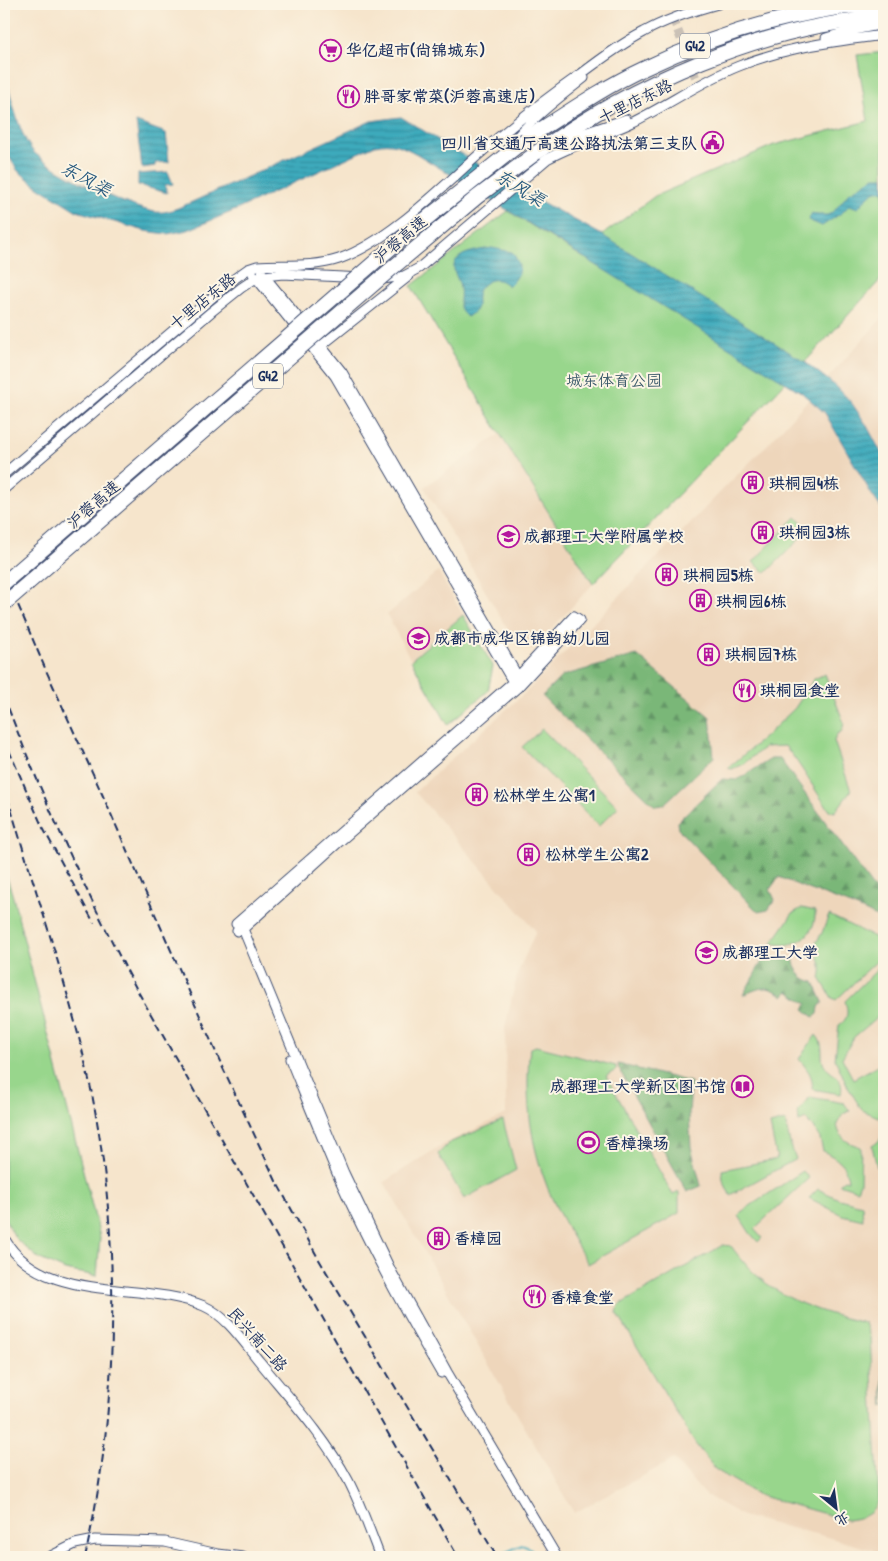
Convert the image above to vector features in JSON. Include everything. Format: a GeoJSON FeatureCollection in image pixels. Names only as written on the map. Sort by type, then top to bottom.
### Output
{"type":"FeatureCollection","features":[{"type":"Feature","properties":{"kind":"highway","name":"沪蓉高速"},"geometry":{"type":"LineString","coordinates":[[4,583],[406,234],[494,165],[523,135],[642,69],[697,45],[762,23],[832,9],[884,5]]}},
{"type":"Feature","properties":{"kind":"highway","name":"沪蓉高速"},"geometry":{"type":"LineString","coordinates":[[4,604],[390,270],[477,197],[540,150],[587,119],[649,84],[702,61],[753,43],[821,26],[884,18]]}},
{"type":"Feature","properties":{"kind":"street"},"geometry":{"type":"LineString","coordinates":[[253,268],[315,265],[338,260],[359,251],[380,237],[433,195],[550,95],[609,53],[643,32],[674,18],[718,4]]}},
{"type":"Feature","properties":{"kind":"street"},"geometry":{"type":"LineString","coordinates":[[787,50],[853,30],[884,24]]}},
{"type":"Feature","properties":{"kind":"street"},"geometry":{"type":"LineString","coordinates":[[523,135],[544,108],[643,32]]}},
{"type":"Feature","properties":{"kind":"street","name":"十里店东路"},"geometry":{"type":"LineString","coordinates":[[4,489],[212,312],[241,288],[260,277],[283,274],[383,279],[404,276],[419,268],[547,159],[570,146],[632,122],[738,66],[787,50],[838,40],[884,35]]}},
{"type":"Feature","properties":{"kind":"street"},"geometry":{"type":"LineString","coordinates":[[540,150],[672,101]]}},
{"type":"Feature","properties":{"kind":"street"},"geometry":{"type":"LineString","coordinates":[[253,268],[318,348],[342,372],[518,682]]}},
{"type":"Feature","properties":{"kind":"street","name":"十里店东路"},"geometry":{"type":"LineString","coordinates":[[4,474],[234,279],[253,268]]}},
{"type":"Feature","properties":{"kind":"street"},"geometry":{"type":"LineString","coordinates":[[318,348],[419,268]]}},
{"type":"Feature","properties":{"kind":"street"},"geometry":{"type":"LineString","coordinates":[[239,928],[518,682],[580,620],[574,616],[518,682]]}},
{"type":"Feature","properties":{"kind":"street"},"geometry":{"type":"LineString","coordinates":[[239,928],[340,1179],[380,1262],[410,1320],[456,1400],[551,1557]]}},
{"type":"Feature","properties":{"kind":"street"},"geometry":{"type":"LineString","coordinates":[[239,928],[344,1173],[387,1263],[447,1372],[557,1557]]}},
{"type":"Feature","properties":{"kind":"street","name":"民兴南二路"},"geometry":{"type":"LineString","coordinates":[[4,1238],[7,1244],[28,1266],[49,1277],[77,1284],[180,1298],[206,1307],[229,1325],[318,1433],[348,1480],[366,1519],[380,1557]]}},
{"type":"Feature","properties":{"kind":"street"},"geometry":{"type":"LineString","coordinates":[[49,1557],[75,1544],[95,1540],[165,1542],[218,1554],[243,1557]]}},
{"type":"Feature","properties":{"kind":"shaded area","name":"成都理工大学"},"geometry":{"type":"Polygon","coordinates":[[[884,316],[884,1557],[878,1557],[873,1550],[745,1517],[704,1494],[674,1459],[574,1513],[384,1182],[442,1145],[506,1114],[505,1027],[518,972],[536,931],[415,792],[528,690],[768,444],[884,316]]]}},
{"type":"Feature","properties":{"kind":"shaded area","name":"成都理工大学附属学校"},"geometry":{"type":"Polygon","coordinates":[[[500,434],[593,584],[532,650],[518,647],[424,487],[500,434]]]}},
{"type":"Feature","properties":{"kind":"shaded area","name":"成都市成华区锦韵幼儿园"},"geometry":{"type":"Polygon","coordinates":[[[438,571],[463,615],[411,660],[387,615],[438,571]]]}},
{"type":"Feature","properties":{"kind":"green space","name":"城东体育公园"},"geometry":{"type":"Polygon","coordinates":[[[884,52],[884,276],[805,362],[593,584],[411,286],[508,211],[584,258],[602,235],[655,196],[774,145],[868,121],[857,55],[884,52]]]}},
{"type":"Feature","properties":{"kind":"green space"},"geometry":{"type":"Polygon","coordinates":[[[796,517],[809,529],[766,573],[753,562],[796,517]]]}},
{"type":"Feature","properties":{"kind":"green space"},"geometry":{"type":"Polygon","coordinates":[[[463,615],[493,666],[488,691],[448,725],[411,660],[463,615]]]}},
{"type":"Feature","properties":{"kind":"green space"},"geometry":{"type":"Polygon","coordinates":[[[637,655],[710,717],[714,757],[663,805],[655,806],[542,696],[562,676],[637,655]]]}},
{"type":"Feature","properties":{"kind":"green space"},"geometry":{"type":"Polygon","coordinates":[[[825,674],[844,723],[842,731],[837,734],[834,741],[851,791],[835,812],[830,811],[785,746],[765,747],[743,764],[732,769],[728,768],[766,736],[795,708],[814,679],[825,674]]]}},
{"type":"Feature","properties":{"kind":"green space"},"geometry":{"type":"Polygon","coordinates":[[[542,729],[618,807],[599,826],[522,747],[542,729]]]}},
{"type":"Feature","properties":{"kind":"green space"},"geometry":{"type":"Polygon","coordinates":[[[771,759],[780,759],[884,903],[884,921],[859,908],[779,877],[770,889],[775,900],[768,910],[758,912],[678,829],[677,822],[722,779],[737,780],[771,759]]]}},
{"type":"Feature","properties":{"kind":"green space"},"geometry":{"type":"Polygon","coordinates":[[[4,868],[100,1237],[97,1276],[65,1270],[38,1258],[16,1239],[4,1217],[4,868]]]}},
{"type":"Feature","properties":{"kind":"green space"},"geometry":{"type":"Polygon","coordinates":[[[802,908],[815,911],[815,920],[808,934],[803,939],[789,944],[772,943],[793,913],[802,908]]]}},
{"type":"Feature","properties":{"kind":"green space"},"geometry":{"type":"Polygon","coordinates":[[[829,915],[884,942],[884,954],[836,1000],[832,998],[820,978],[820,962],[812,949],[822,933],[829,915]]]}},
{"type":"Feature","properties":{"kind":"green space"},"geometry":{"type":"Polygon","coordinates":[[[765,956],[783,959],[793,958],[799,974],[805,979],[814,982],[823,1002],[819,1007],[818,1014],[814,1017],[804,1009],[807,1004],[788,991],[784,996],[764,988],[743,995],[765,956]]]}},
{"type":"Feature","properties":{"kind":"green space"},"geometry":{"type":"Polygon","coordinates":[[[884,963],[884,1012],[854,1037],[842,1058],[853,1079],[884,1062],[884,1115],[878,1117],[862,1110],[849,1089],[835,1059],[839,1025],[845,1020],[847,1014],[845,1001],[884,963]]]}},
{"type":"Feature","properties":{"kind":"green space"},"geometry":{"type":"Polygon","coordinates":[[[816,1035],[821,1043],[824,1065],[841,1083],[841,1094],[812,1089],[811,1076],[799,1059],[816,1035]]]}},
{"type":"Feature","properties":{"kind":"green space","name":"香樟操场"},"geometry":{"type":"Polygon","coordinates":[[[536,1046],[616,1066],[616,1070],[606,1076],[673,1195],[679,1192],[679,1213],[588,1264],[553,1200],[544,1178],[535,1146],[528,1097],[528,1081],[530,1048],[536,1046]]]}},
{"type":"Feature","properties":{"kind":"green space"},"geometry":{"type":"Polygon","coordinates":[[[618,1064],[691,1082],[689,1114],[691,1147],[701,1186],[687,1192],[618,1064]]]}},
{"type":"Feature","properties":{"kind":"green space"},"geometry":{"type":"Polygon","coordinates":[[[810,1097],[844,1103],[850,1111],[843,1114],[837,1124],[845,1140],[861,1147],[860,1183],[857,1190],[839,1184],[844,1180],[848,1181],[846,1170],[836,1159],[823,1151],[819,1135],[806,1119],[799,1122],[798,1112],[810,1097]]]}},
{"type":"Feature","properties":{"kind":"green space"},"geometry":{"type":"Polygon","coordinates":[[[503,1120],[516,1170],[464,1199],[438,1154],[449,1143],[503,1120]]]}},
{"type":"Feature","properties":{"kind":"green space"},"geometry":{"type":"Polygon","coordinates":[[[785,1121],[796,1159],[730,1195],[723,1180],[722,1170],[777,1159],[770,1125],[785,1121]]]}},
{"type":"Feature","properties":{"kind":"green space"},"geometry":{"type":"Polygon","coordinates":[[[882,1127],[884,1127],[884,1183],[880,1180],[872,1146],[881,1138],[883,1133],[882,1127]]]}},
{"type":"Feature","properties":{"kind":"green space"},"geometry":{"type":"Polygon","coordinates":[[[803,1171],[809,1178],[754,1229],[762,1238],[758,1242],[739,1216],[741,1212],[803,1171]]]}},
{"type":"Feature","properties":{"kind":"green space"},"geometry":{"type":"Polygon","coordinates":[[[818,1189],[839,1199],[862,1205],[863,1220],[842,1215],[809,1198],[818,1189]]]}},
{"type":"Feature","properties":{"kind":"green space"},"geometry":{"type":"Polygon","coordinates":[[[723,1245],[731,1246],[748,1267],[760,1278],[787,1297],[817,1310],[865,1323],[870,1337],[879,1499],[874,1509],[867,1515],[847,1520],[758,1495],[716,1470],[696,1445],[617,1313],[619,1305],[723,1245]]]}},
{"type":"Feature","properties":{"kind":"green space"},"geometry":{"type":"Polygon","coordinates":[[[884,1315],[884,1406],[880,1320],[884,1315]]]}},
{"type":"Feature","properties":{"kind":"water"},"geometry":{"type":"Polygon","coordinates":[[[4,70],[18,122],[32,150],[55,168],[90,187],[127,203],[155,212],[169,211],[183,206],[371,121],[401,117],[527,194],[602,235],[805,362],[837,387],[851,402],[866,424],[884,458],[884,512],[872,495],[825,413],[801,392],[412,151],[392,144],[375,145],[236,210],[188,230],[167,234],[145,231],[77,211],[37,186],[18,171],[4,149],[4,70]]]}},
{"type":"Feature","properties":{"kind":"water"},"geometry":{"type":"Polygon","coordinates":[[[136,122],[166,133],[169,162],[155,163],[155,166],[142,168],[136,122]]]}},
{"type":"Feature","properties":{"kind":"water"},"geometry":{"type":"Polygon","coordinates":[[[168,172],[173,184],[165,185],[167,193],[138,185],[138,174],[168,172]]]}},
{"type":"Feature","properties":{"kind":"water"},"geometry":{"type":"Polygon","coordinates":[[[874,177],[884,177],[884,191],[876,191],[858,208],[849,205],[843,212],[822,226],[808,220],[812,213],[828,215],[835,210],[849,193],[874,177]]]}},
{"type":"Feature","properties":{"kind":"water"},"geometry":{"type":"Polygon","coordinates":[[[492,248],[512,252],[518,262],[518,274],[509,286],[495,280],[483,285],[478,292],[475,311],[467,317],[460,307],[460,286],[454,269],[455,263],[462,255],[492,248]]]}},
{"type":"Feature","properties":{"kind":"waterway"},"geometry":{"type":"LineString","coordinates":[[495,1557],[522,1545],[531,1549],[537,1557]]}},
{"type":"Feature","properties":{"kind":"tunnel"},"geometry":{"type":"LineString","coordinates":[[673,18],[699,86]]}},
{"type":"Feature","properties":{"kind":"railway"},"geometry":{"type":"LineString","coordinates":[[4,572],[222,1066],[276,1181],[318,1258],[497,1557]]}},
{"type":"Feature","properties":{"kind":"railway"},"geometry":{"type":"LineString","coordinates":[[4,697],[66,844],[136,988],[458,1557]]}},
{"type":"Feature","properties":{"kind":"railway"},"geometry":{"type":"LineString","coordinates":[[4,739],[42,826],[94,923]]}},
{"type":"Feature","properties":{"kind":"railway"},"geometry":{"type":"LineString","coordinates":[[4,785],[56,955],[84,1058],[96,1118],[105,1180],[111,1243],[111,1372],[97,1497],[85,1557]]}},
{"type":"Feature","properties":{"kind":"place","name":"华亿超市(尚锦城东)"},"geometry":{"type":"Point","coordinates":[330,50]}},
{"type":"Feature","properties":{"kind":"place","name":"胖哥家常菜(沪蓉高速店)"},"geometry":{"type":"Point","coordinates":[348,96]}},
{"type":"Feature","properties":{"kind":"place","name":"四川省交通厅高速公路执法第三支队"},"geometry":{"type":"Point","coordinates":[713,143]}},
{"type":"Feature","properties":{"kind":"place","name":"珙桐园4栋"},"geometry":{"type":"Point","coordinates":[753,483]}},
{"type":"Feature","properties":{"kind":"place","name":"珙桐园3栋"},"geometry":{"type":"Point","coordinates":[763,532]}},
{"type":"Feature","properties":{"kind":"place","name":"成都理工大学附属学校"},"geometry":{"type":"Point","coordinates":[508,536]}},
{"type":"Feature","properties":{"kind":"place","name":"珙桐园5栋"},"geometry":{"type":"Point","coordinates":[667,575]}},
{"type":"Feature","properties":{"kind":"place","name":"珙桐园6栋"},"geometry":{"type":"Point","coordinates":[700,601]}},
{"type":"Feature","properties":{"kind":"place","name":"成都市成华区锦韵幼儿园"},"geometry":{"type":"Point","coordinates":[418,638]}},
{"type":"Feature","properties":{"kind":"place","name":"珙桐园7栋"},"geometry":{"type":"Point","coordinates":[709,654]}},
{"type":"Feature","properties":{"kind":"place","name":"珙桐园食堂"},"geometry":{"type":"Point","coordinates":[744,690]}},
{"type":"Feature","properties":{"kind":"place","name":"松林学生公寓1"},"geometry":{"type":"Point","coordinates":[477,795]}},
{"type":"Feature","properties":{"kind":"place","name":"松林学生公寓2"},"geometry":{"type":"Point","coordinates":[529,854]}},
{"type":"Feature","properties":{"kind":"place","name":"成都理工大学"},"geometry":{"type":"Point","coordinates":[706,952]}},
{"type":"Feature","properties":{"kind":"place","name":"成都理工大学新区图书馆"},"geometry":{"type":"Point","coordinates":[742,1086]}},
{"type":"Feature","properties":{"kind":"place","name":"香樟操场"},"geometry":{"type":"Point","coordinates":[589,1143]}},
{"type":"Feature","properties":{"kind":"place","name":"香樟园"},"geometry":{"type":"Point","coordinates":[438,1238]}},
{"type":"Feature","properties":{"kind":"place","name":"香樟食堂"},"geometry":{"type":"Point","coordinates":[534,1297]}},
{"type":"Feature","properties":{"kind":"water label","name":"东风渠"},"geometry":{"type":"Point","coordinates":[86,179]}},
{"type":"Feature","properties":{"kind":"water label","name":"东风渠"},"geometry":{"type":"Point","coordinates":[520,188]}}]}
